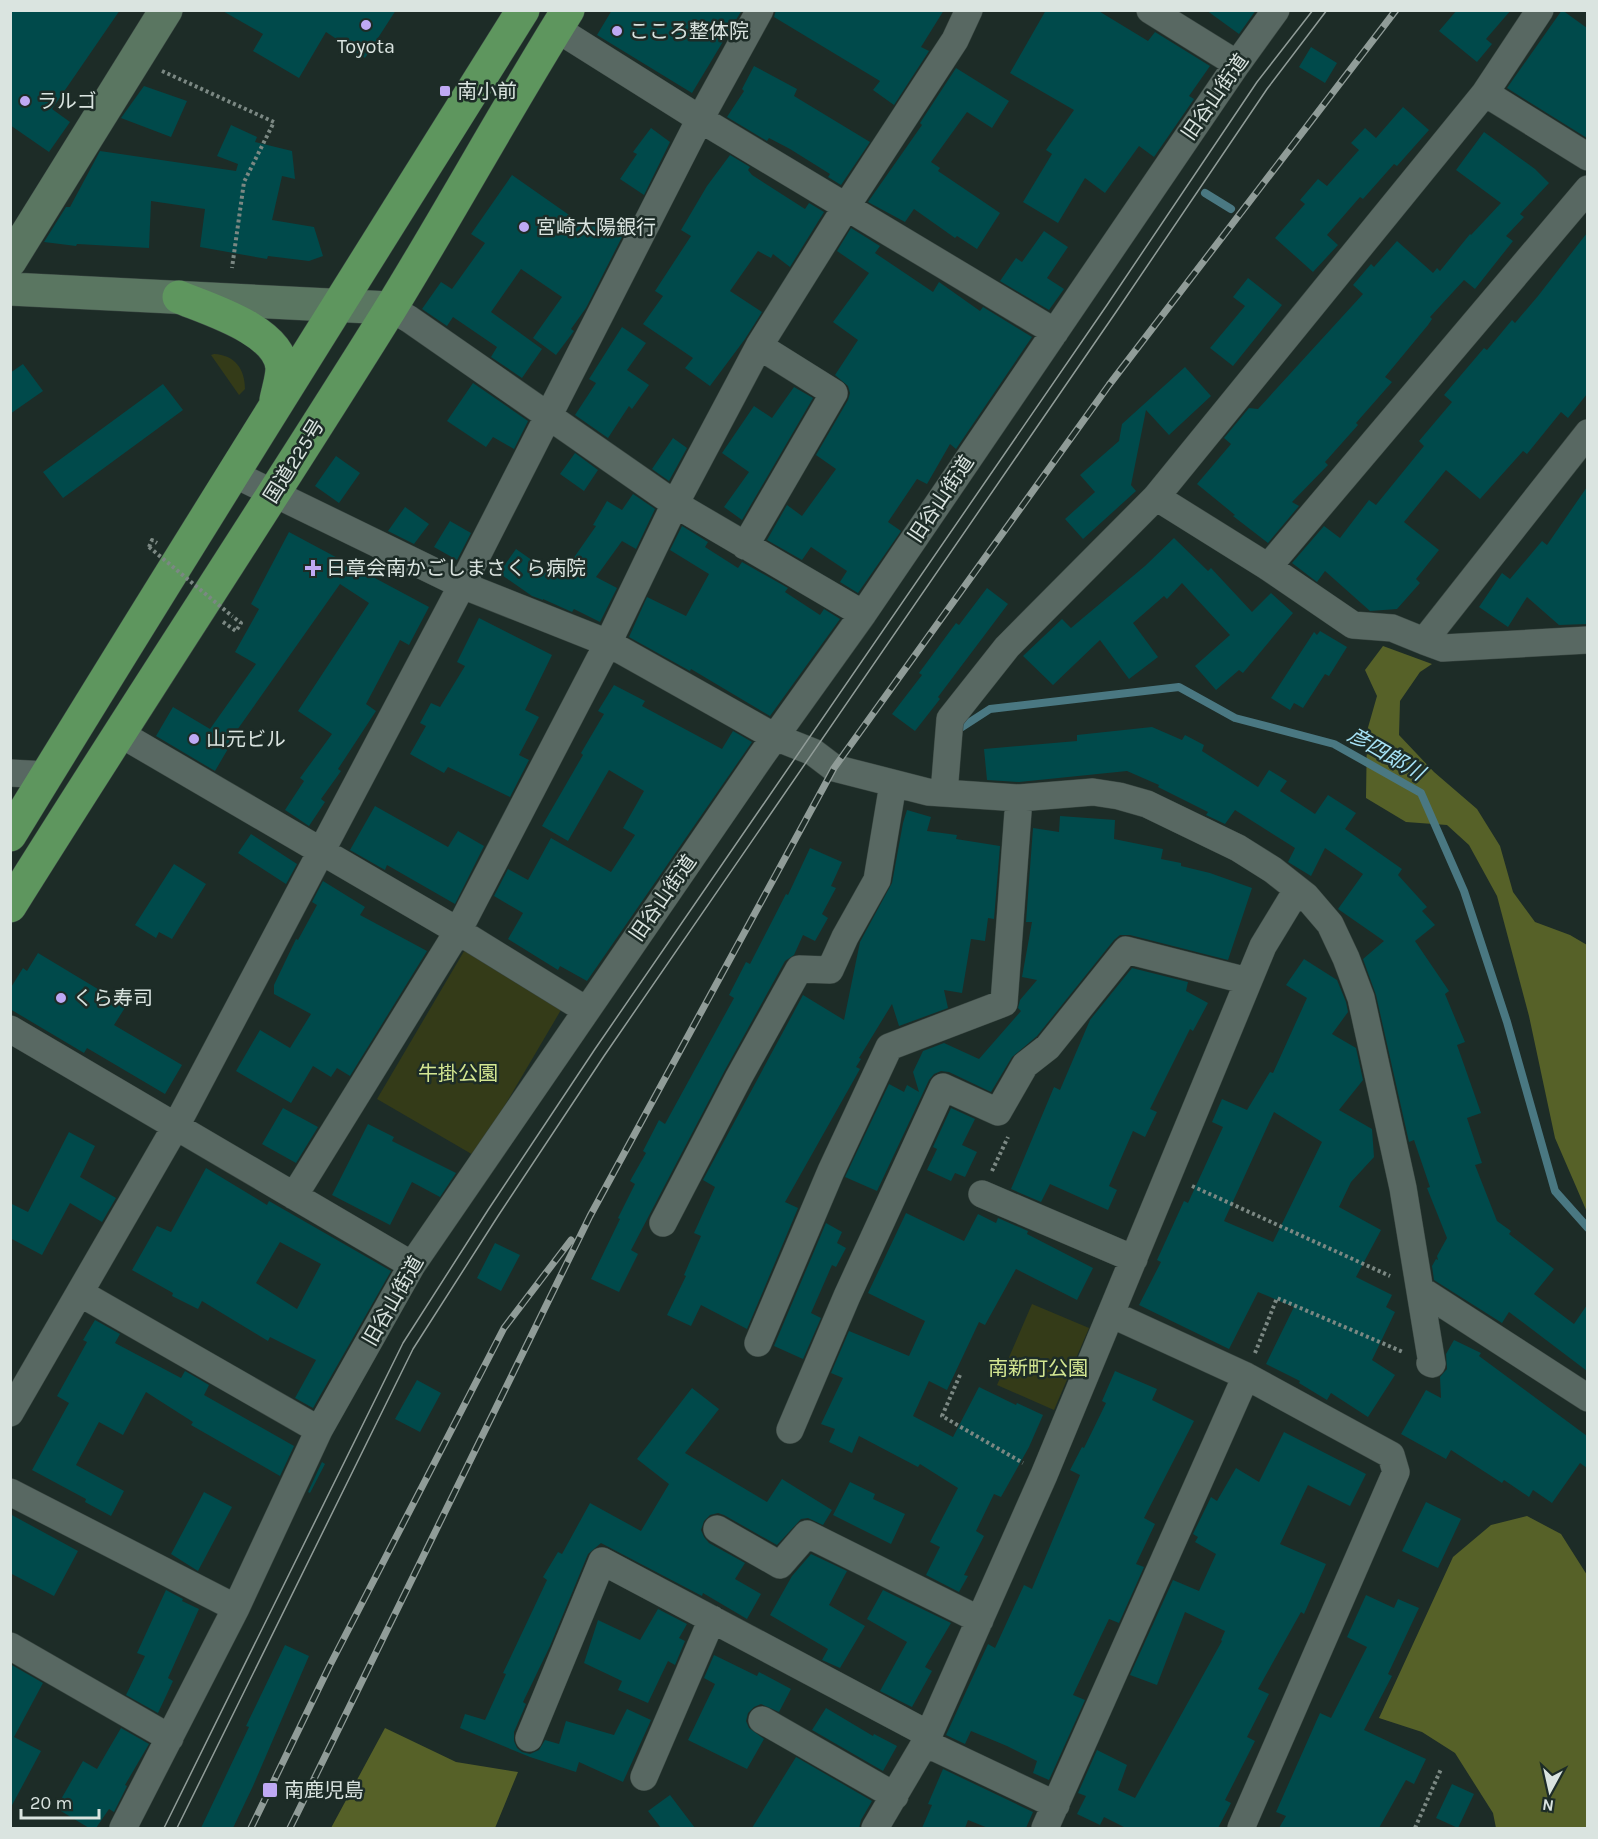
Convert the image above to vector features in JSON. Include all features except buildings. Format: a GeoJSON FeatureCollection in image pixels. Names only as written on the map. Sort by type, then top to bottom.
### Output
{"type":"FeatureCollection","features":[{"type":"Feature","properties":{"kind":"highway"},"geometry":{"type":"LineString","coordinates":[[10,835],[234,474],[274,404],[523,10]]}},
{"type":"Feature","properties":{"kind":"highway","name":"国道225号"},"geometry":{"type":"LineString","coordinates":[[10,906],[274,494],[390,308],[563,20]]}},
{"type":"Feature","properties":{"kind":"highway"},"geometry":{"type":"LineString","coordinates":[[179,297],[240,322],[265,340],[274,350],[282,367],[274,404]]}},
{"type":"Feature","properties":{"kind":"street"},"geometry":{"type":"LineString","coordinates":[[10,261],[166,10]]}},
{"type":"Feature","properties":{"kind":"street"},"geometry":{"type":"LineString","coordinates":[[10,1413],[176,1126],[462,585],[700,119],[760,10]]}},
{"type":"Feature","properties":{"kind":"street"},"geometry":{"type":"LineString","coordinates":[[294,1196],[458,931],[608,643],[675,504],[759,346],[846,206],[955,40],[969,10]]}},
{"type":"Feature","properties":{"kind":"street"},"geometry":{"type":"LineString","coordinates":[[1149,10],[1237,64]]}},
{"type":"Feature","properties":{"kind":"street","name":"旧谷山街道"},"geometry":{"type":"LineString","coordinates":[[123,1828],[236,1608],[319,1430],[412,1265],[774,737],[863,614],[1276,10]]}},
{"type":"Feature","properties":{"kind":"street"},"geometry":{"type":"LineString","coordinates":[[944,793],[950,719],[1007,647],[1156,497],[1485,93],[1540,10]]}},
{"type":"Feature","properties":{"kind":"street"},"geometry":{"type":"LineString","coordinates":[[563,20],[700,119],[1055,332]]}},
{"type":"Feature","properties":{"kind":"street"},"geometry":{"type":"LineString","coordinates":[[1485,93],[1587,157]]}},
{"type":"Feature","properties":{"kind":"street"},"geometry":{"type":"LineString","coordinates":[[1268,567],[1587,189]]}},
{"type":"Feature","properties":{"kind":"street"},"geometry":{"type":"LineString","coordinates":[[10,289],[390,308],[409,318],[675,504],[863,614]]}},
{"type":"Feature","properties":{"kind":"street"},"geometry":{"type":"LineString","coordinates":[[745,546],[834,393],[759,346]]}},
{"type":"Feature","properties":{"kind":"street"},"geometry":{"type":"LineString","coordinates":[[1424,641],[1587,433]]}},
{"type":"Feature","properties":{"kind":"street"},"geometry":{"type":"LineString","coordinates":[[234,474],[462,585],[608,643],[774,737],[813,752],[834,768],[928,792],[1018,798],[1093,792],[1119,796],[1147,804],[1238,848],[1273,870],[1306,896],[1330,924],[1346,958],[1360,998],[1403,1188],[1421,1290],[1432,1364],[1430,1363]]}},
{"type":"Feature","properties":{"kind":"street"},"geometry":{"type":"LineString","coordinates":[[1156,497],[1268,567],[1353,625],[1392,628],[1443,648],[1587,640]]}},
{"type":"Feature","properties":{"kind":"street"},"geometry":{"type":"LineString","coordinates":[[119,733],[458,931],[586,1010]]}},
{"type":"Feature","properties":{"kind":"street"},"geometry":{"type":"LineString","coordinates":[[10,772],[47,775]]}},
{"type":"Feature","properties":{"kind":"street"},"geometry":{"type":"LineString","coordinates":[[663,1223],[739,1077],[799,969],[830,970],[845,937],[877,880],[893,784]]}},
{"type":"Feature","properties":{"kind":"street"},"geometry":{"type":"LineString","coordinates":[[758,1343],[831,1171],[889,1047],[1004,1003],[1018,798]]}},
{"type":"Feature","properties":{"kind":"street"},"geometry":{"type":"LineString","coordinates":[[875,1828],[926,1738],[980,1620],[1044,1475],[1263,946],[1298,890]]}},
{"type":"Feature","properties":{"kind":"street"},"geometry":{"type":"LineString","coordinates":[[790,1430],[847,1296],[942,1087],[998,1112],[1025,1065],[1048,1047],[1126,950],[1248,981]]}},
{"type":"Feature","properties":{"kind":"street"},"geometry":{"type":"LineString","coordinates":[[10,1029],[412,1265]]}},
{"type":"Feature","properties":{"kind":"street"},"geometry":{"type":"LineString","coordinates":[[982,1194],[1134,1259]]}},
{"type":"Feature","properties":{"kind":"street"},"geometry":{"type":"LineString","coordinates":[[1421,1290],[1587,1398]]}},
{"type":"Feature","properties":{"kind":"street"},"geometry":{"type":"LineString","coordinates":[[80,1293],[319,1430]]}},
{"type":"Feature","properties":{"kind":"street"},"geometry":{"type":"LineString","coordinates":[[1111,1314],[1246,1376],[1391,1455],[1396,1472],[1241,1828]]}},
{"type":"Feature","properties":{"kind":"street"},"geometry":{"type":"LineString","coordinates":[[530,1738],[602,1561],[712,1619],[926,1738],[1050,1817],[1246,1376]]}},
{"type":"Feature","properties":{"kind":"street"},"geometry":{"type":"LineString","coordinates":[[10,1492],[236,1608]]}},
{"type":"Feature","properties":{"kind":"street"},"geometry":{"type":"LineString","coordinates":[[717,1529],[780,1565],[807,1534],[980,1620]]}},
{"type":"Feature","properties":{"kind":"street"},"geometry":{"type":"LineString","coordinates":[[644,1777],[712,1619]]}},
{"type":"Feature","properties":{"kind":"street"},"geometry":{"type":"LineString","coordinates":[[10,1646],[170,1738]]}},
{"type":"Feature","properties":{"kind":"street"},"geometry":{"type":"LineString","coordinates":[[762,1720],[895,1796]]}},
{"type":"Feature","properties":{"kind":"path"},"geometry":{"type":"LineString","coordinates":[[135,60],[274,122],[244,182],[232,268]]}},
{"type":"Feature","properties":{"kind":"path"},"geometry":{"type":"LineString","coordinates":[[149,547],[241,623],[236,631],[220,620]]}},
{"type":"Feature","properties":{"kind":"path"},"geometry":{"type":"LineString","coordinates":[[1169,1176],[1421,1290]]}},
{"type":"Feature","properties":{"kind":"path"},"geometry":{"type":"LineString","coordinates":[[1246,1376],[1277,1298],[1396,1349]]}},
{"type":"Feature","properties":{"kind":"path"},"geometry":{"type":"LineString","coordinates":[[960,1375],[942,1416],[1044,1475]]}},
{"type":"Feature","properties":{"kind":"path"},"geometry":{"type":"LineString","coordinates":[[1415,1828],[1441,1769]]}},
{"type":"Feature","properties":{"kind":"green space"},"geometry":{"type":"Polygon","coordinates":[[[211,355],[228,357],[241,369],[245,389],[239,395],[211,355]]]}},
{"type":"Feature","properties":{"kind":"green space"},"geometry":{"type":"Polygon","coordinates":[[[1383,646],[1432,664],[1420,672],[1400,701],[1399,735],[1434,772],[1477,809],[1500,846],[1513,892],[1535,922],[1570,935],[1587,945],[1587,1212],[1555,1138],[1529,1016],[1497,896],[1469,845],[1447,825],[1406,822],[1366,798],[1367,731],[1377,696],[1365,670],[1383,646]]]}},
{"type":"Feature","properties":{"kind":"green space","name":"牛掛公園"},"geometry":{"type":"Polygon","coordinates":[[[470,941],[568,998],[475,1156],[377,1099],[470,941]]]}},
{"type":"Feature","properties":{"kind":"green space","name":"南新町公園"},"geometry":{"type":"Polygon","coordinates":[[[1032,1304],[1089,1328],[1054,1410],[997,1385],[1032,1304]]]}},
{"type":"Feature","properties":{"kind":"green space"},"geometry":{"type":"Polygon","coordinates":[[[1527,1516],[1561,1534],[1587,1575],[1587,1828],[1496,1828],[1493,1813],[1455,1753],[1422,1732],[1379,1718],[1453,1557],[1491,1525],[1527,1516]]]}},
{"type":"Feature","properties":{"kind":"green space"},"geometry":{"type":"Polygon","coordinates":[[[385,1728],[456,1762],[518,1772],[495,1828],[331,1828],[385,1728]]]}},
{"type":"Feature","properties":{"kind":"waterway"},"geometry":{"type":"LineString","coordinates":[[1205,193],[1231,209]]}},
{"type":"Feature","properties":{"kind":"waterway","name":"彦四郎川"},"geometry":{"type":"LineString","coordinates":[[956,731],[990,709],[1179,687],[1235,718],[1334,744],[1421,793],[1464,891],[1507,1022],[1555,1191],[1588,1228]]}},
{"type":"Feature","properties":{"kind":"tram line"},"geometry":{"type":"LineString","coordinates":[[164,1828],[403,1343],[595,1049],[1107,305],[1257,82],[1313,10]]}},
{"type":"Feature","properties":{"kind":"tram line"},"geometry":{"type":"LineString","coordinates":[[177,1828],[413,1349],[604,1056],[1267,89],[1327,10]]}},
{"type":"Feature","properties":{"kind":"railway"},"geometry":{"type":"LineString","coordinates":[[290,1828],[590,1216],[834,768],[1109,385],[1396,10]]}},
{"type":"Feature","properties":{"kind":"railway"},"geometry":{"type":"LineString","coordinates":[[251,1828],[329,1667],[504,1328],[571,1240]]}},
{"type":"Feature","properties":{"kind":"place","name":"Toyota"},"geometry":{"type":"Point","coordinates":[366,25]}},
{"type":"Feature","properties":{"kind":"place","name":"こころ整体院"},"geometry":{"type":"Point","coordinates":[617,31]}},
{"type":"Feature","properties":{"kind":"place","name":"南小前"},"geometry":{"type":"Point","coordinates":[445,91]}},
{"type":"Feature","properties":{"kind":"place","name":"ラルゴ"},"geometry":{"type":"Point","coordinates":[25,101]}},
{"type":"Feature","properties":{"kind":"place","name":"宮崎太陽銀行"},"geometry":{"type":"Point","coordinates":[524,227]}},
{"type":"Feature","properties":{"kind":"place","name":"日章会南かごしまさくら病院"},"geometry":{"type":"Point","coordinates":[313,568]}},
{"type":"Feature","properties":{"kind":"place","name":"山元ビル"},"geometry":{"type":"Point","coordinates":[194,739]}},
{"type":"Feature","properties":{"kind":"place","name":"くら寿司"},"geometry":{"type":"Point","coordinates":[61,998]}},
{"type":"Feature","properties":{"kind":"place","name":"南鹿児島"},"geometry":{"type":"Point","coordinates":[270,1790]}}]}
